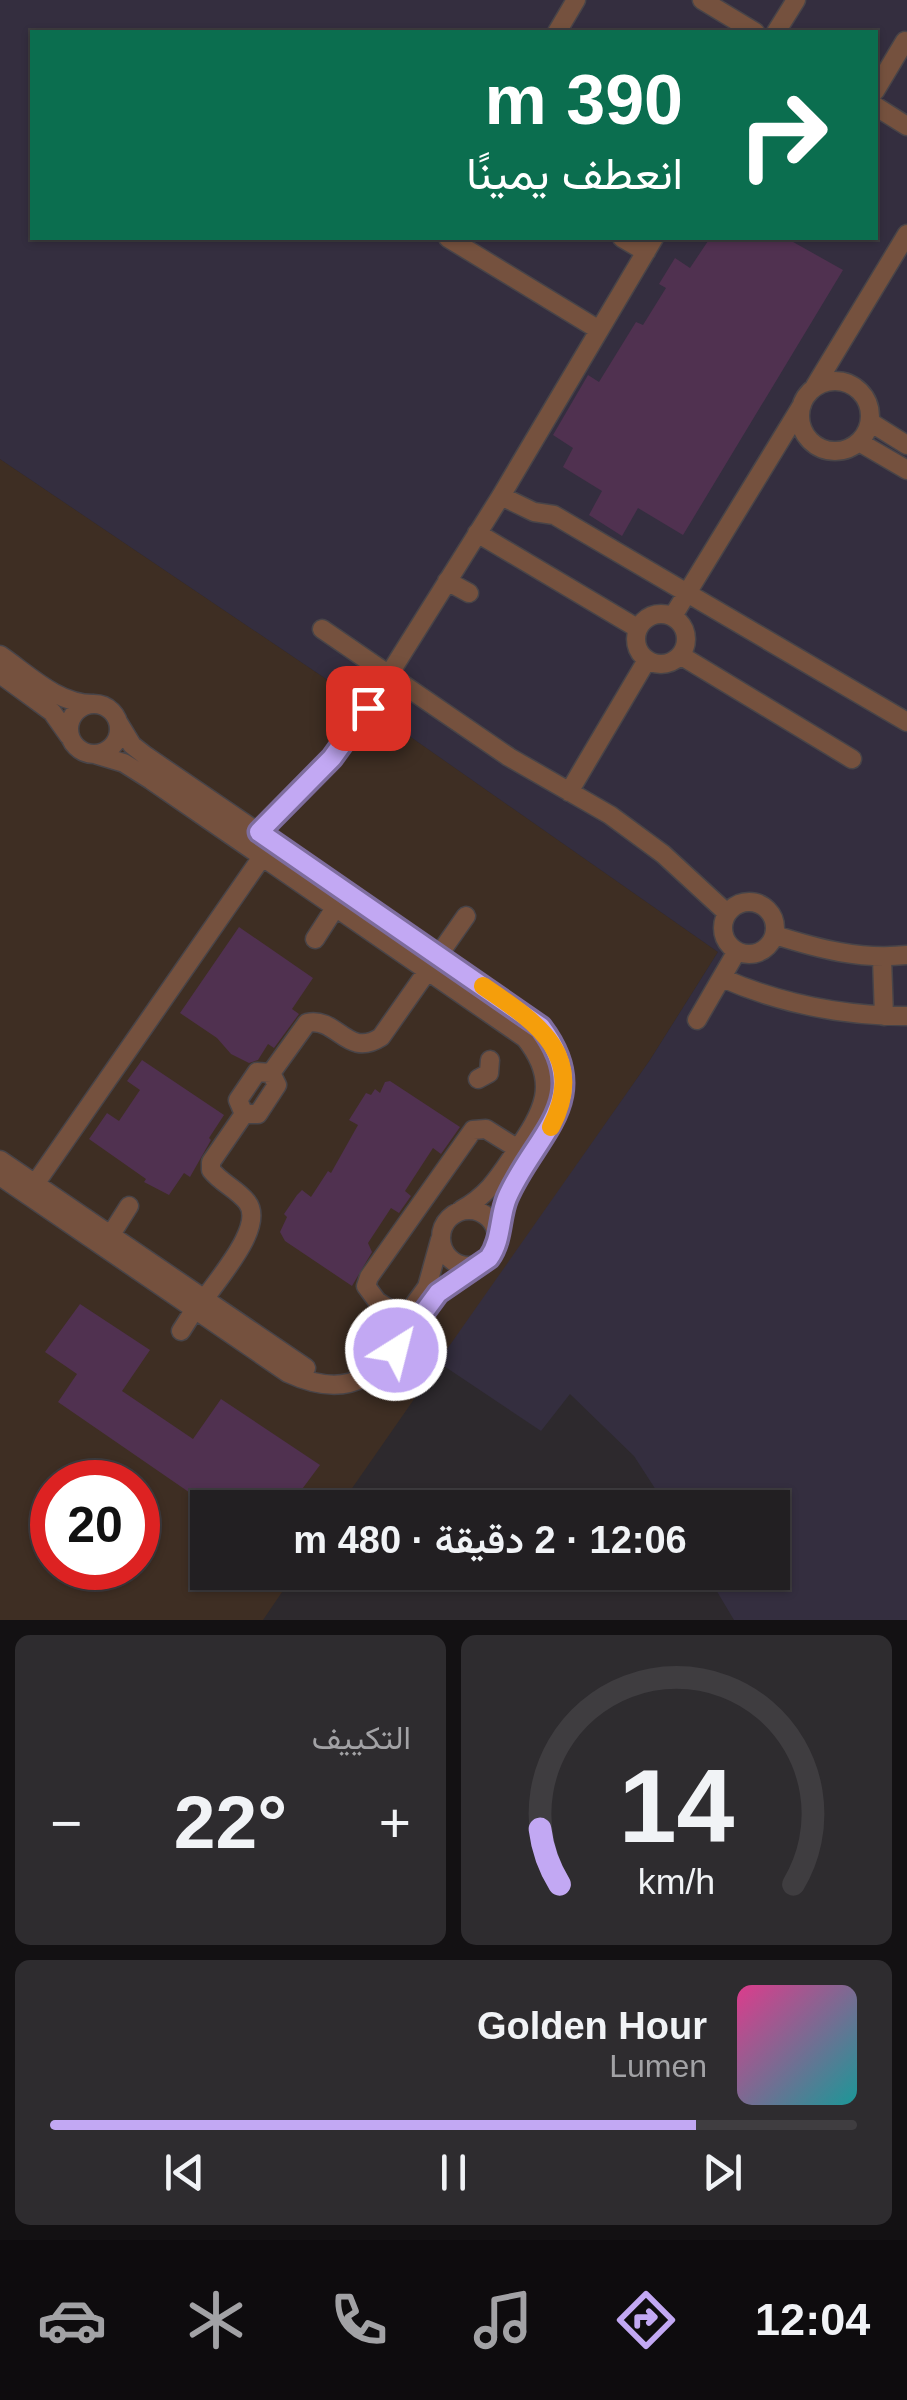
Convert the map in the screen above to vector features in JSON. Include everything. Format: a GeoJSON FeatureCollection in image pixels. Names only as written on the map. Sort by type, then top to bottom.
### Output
{"type":"FeatureCollection","features":[{"type":"Feature","properties":{"kind":"lane"},"geometry":{"type":"LineString","coordinates":[[558,30],[576,0]]}},
{"type":"Feature","properties":{"kind":"lane"},"geometry":{"type":"LineString","coordinates":[[702,0],[751,30]]}},
{"type":"Feature","properties":{"kind":"lane"},"geometry":{"type":"LineString","coordinates":[[777,30],[796,0]]}},
{"type":"Feature","properties":{"kind":"lane"},"geometry":{"type":"LineString","coordinates":[[878,86],[905,41]]}},
{"type":"Feature","properties":{"kind":"lane"},"geometry":{"type":"LineString","coordinates":[[878,108],[907,126]]}},
{"type":"Feature","properties":{"kind":"lane"},"geometry":{"type":"LineString","coordinates":[[673,616],[907,234]]}},
{"type":"Feature","properties":{"kind":"lane"},"geometry":{"type":"LineString","coordinates":[[451,240],[599,330]]}},
{"type":"Feature","properties":{"kind":"lane"},"geometry":{"type":"LineString","coordinates":[[259,832],[332,758],[389,674],[501,496],[650,245]]}},
{"type":"Feature","properties":{"kind":"lane"},"geometry":{"type":"LineString","coordinates":[[802,404],[802,428],[818,446],[842,450],[859,442],[870,422],[866,399],[849,384],[826,382],[816,386]]}},
{"type":"Feature","properties":{"kind":"lane"},"geometry":{"type":"LineString","coordinates":[[870,422],[907,445]]}},
{"type":"Feature","properties":{"kind":"lane"},"geometry":{"type":"LineString","coordinates":[[859,442],[907,470]]}},
{"type":"Feature","properties":{"kind":"lane"},"geometry":{"type":"LineString","coordinates":[[501,496],[534,512],[554,515],[907,722]]}},
{"type":"Feature","properties":{"kind":"lane"},"geometry":{"type":"LineString","coordinates":[[478,532],[638,628]]}},
{"type":"Feature","properties":{"kind":"lane"},"geometry":{"type":"LineString","coordinates":[[447,581],[469,593]]}},
{"type":"Feature","properties":{"kind":"lane"},"geometry":{"type":"LineString","coordinates":[[652,614],[673,616],[685,630],[680,655],[661,664],[647,660],[636,646],[638,628],[652,614]]}},
{"type":"Feature","properties":{"kind":"lane"},"geometry":{"type":"LineString","coordinates":[[322,629],[510,757],[610,815],[662,854],[728,913]]}},
{"type":"Feature","properties":{"kind":"lane"},"geometry":{"type":"LineString","coordinates":[[0,655],[76,704],[108,708],[132,745],[146,756],[541,1027],[551,1041],[562,1069],[558,1112],[509,1193],[494,1251],[446,1286],[409,1322]]}},
{"type":"Feature","properties":{"kind":"lane"},"geometry":{"type":"LineString","coordinates":[[680,655],[852,759]]}},
{"type":"Feature","properties":{"kind":"lane"},"geometry":{"type":"LineString","coordinates":[[569,792],[647,660]]}},
{"type":"Feature","properties":{"kind":"lane"},"geometry":{"type":"LineString","coordinates":[[0,674],[52,712],[80,750],[124,763],[506,1023],[536,1052],[542,1067],[545,1098],[535,1125],[492,1190],[445,1222],[431,1277],[380,1368],[365,1377],[328,1384],[288,1372],[110,1236],[0,1160]]}},
{"type":"Feature","properties":{"kind":"lane"},"geometry":{"type":"LineString","coordinates":[[70,738],[72,715],[93,704]]}},
{"type":"Feature","properties":{"kind":"lane"},"geometry":{"type":"LineString","coordinates":[[94,754],[112,746],[119,731],[118,722]]}},
{"type":"Feature","properties":{"kind":"lane"},"geometry":{"type":"LineString","coordinates":[[35,1184],[262,857]]}},
{"type":"Feature","properties":{"kind":"lane"},"geometry":{"type":"LineString","coordinates":[[742,902],[761,904],[774,917],[775,935],[764,950],[755,954],[737,951],[725,938],[724,921],[742,902]]}},
{"type":"Feature","properties":{"kind":"lane"},"geometry":{"type":"LineString","coordinates":[[315,940],[335,908]]}},
{"type":"Feature","properties":{"kind":"lane"},"geometry":{"type":"LineString","coordinates":[[181,1332],[249,1234],[253,1220],[244,1198],[211,1170],[217,1152],[244,1114],[258,1114],[277,1086],[271,1073],[307,1023],[320,1021],[357,1044],[372,1043],[382,1037],[466,916]]}},
{"type":"Feature","properties":{"kind":"lane"},"geometry":{"type":"LineString","coordinates":[[775,935],[827,952],[882,958],[907,955]]}},
{"type":"Feature","properties":{"kind":"lane"},"geometry":{"type":"LineString","coordinates":[[697,1020],[737,951]]}},
{"type":"Feature","properties":{"kind":"lane"},"geometry":{"type":"LineString","coordinates":[[882,958],[884,1016]]}},
{"type":"Feature","properties":{"kind":"lane"},"geometry":{"type":"LineString","coordinates":[[722,978],[758,994],[816,1008],[907,1016]]}},
{"type":"Feature","properties":{"kind":"lane"},"geometry":{"type":"LineString","coordinates":[[478,1079],[488,1073],[490,1060]]}},
{"type":"Feature","properties":{"kind":"lane"},"geometry":{"type":"LineString","coordinates":[[409,1322],[369,1294],[369,1278],[473,1130],[486,1128],[518,1149]]}},
{"type":"Feature","properties":{"kind":"lane"},"geometry":{"type":"LineString","coordinates":[[0,1176],[200,1304]]}},
{"type":"Feature","properties":{"kind":"lane"},"geometry":{"type":"LineString","coordinates":[[110,1236],[130,1206]]}},
{"type":"Feature","properties":{"kind":"lane"},"geometry":{"type":"LineString","coordinates":[[461,1210],[489,1217],[497,1242]]}},
{"type":"Feature","properties":{"kind":"lane"},"geometry":{"type":"LineString","coordinates":[[440,1240],[443,1250],[456,1263],[482,1263]]}},
{"type":"Feature","properties":{"kind":"shaded area"},"geometry":{"type":"Polygon","coordinates":[[[0,0],[907,0],[907,1620],[734,1620],[716,1590],[790,1590],[790,1490],[656,1490],[634,1456],[570,1394],[541,1431],[438,1362],[650,1060],[718,952],[375,712],[0,459],[0,0]]]}},
{"type":"Feature","properties":{"kind":"shaded area"},"geometry":{"type":"Polygon","coordinates":[[[0,459],[375,712],[718,952],[650,1060],[351,1490],[190,1490],[190,1590],[283,1590],[263,1620],[0,1620],[0,459]]]}},
{"type":"Feature","properties":{"kind":"building"},"geometry":{"type":"Polygon","coordinates":[[[709,240],[790,240],[843,270],[683,535],[638,508],[622,536],[589,515],[602,491],[563,467],[573,448],[553,435],[588,375],[599,382],[636,322],[643,325],[666,288],[659,284],[675,258],[690,268],[709,240]]]}},
{"type":"Feature","properties":{"kind":"building"},"geometry":{"type":"Polygon","coordinates":[[[239,927],[313,978],[292,1009],[299,1014],[274,1048],[268,1044],[258,1060],[249,1063],[231,1054],[217,1038],[180,1013],[239,927]]]}},
{"type":"Feature","properties":{"kind":"building"},"geometry":{"type":"Polygon","coordinates":[[[142,1060],[224,1115],[190,1177],[184,1173],[169,1195],[144,1182],[146,1179],[89,1139],[107,1113],[119,1121],[140,1090],[127,1081],[142,1060]]]}},
{"type":"Feature","properties":{"kind":"building"},"geometry":{"type":"Polygon","coordinates":[[[390,1081],[460,1127],[441,1154],[433,1148],[405,1191],[411,1196],[399,1213],[391,1208],[368,1243],[372,1252],[352,1286],[285,1241],[280,1232],[287,1217],[284,1214],[297,1195],[302,1190],[311,1197],[328,1171],[331,1173],[358,1125],[349,1120],[366,1093],[371,1095],[375,1089],[380,1093],[385,1082],[390,1081]]]}},
{"type":"Feature","properties":{"kind":"building"},"geometry":{"type":"Polygon","coordinates":[[[80,1304],[150,1350],[122,1391],[193,1439],[221,1399],[320,1465],[301,1490],[190,1493],[160,1472],[160,1460],[142,1460],[58,1402],[77,1374],[45,1352],[80,1304]]]}},
{"type":"Feature","properties":{"kind":"slow traffic"},"geometry":{"type":"LineString","coordinates":[[483,986],[541,1027],[557,1053],[562,1069],[562,1098],[551,1127]]}},
{"type":"Feature","properties":{"kind":"route"},"geometry":{"type":"LineString","coordinates":[[368,708],[332,758],[259,832],[541,1027],[557,1053],[563,1085],[552,1126],[504,1204],[494,1251],[438,1293],[396,1350]]}}]}
